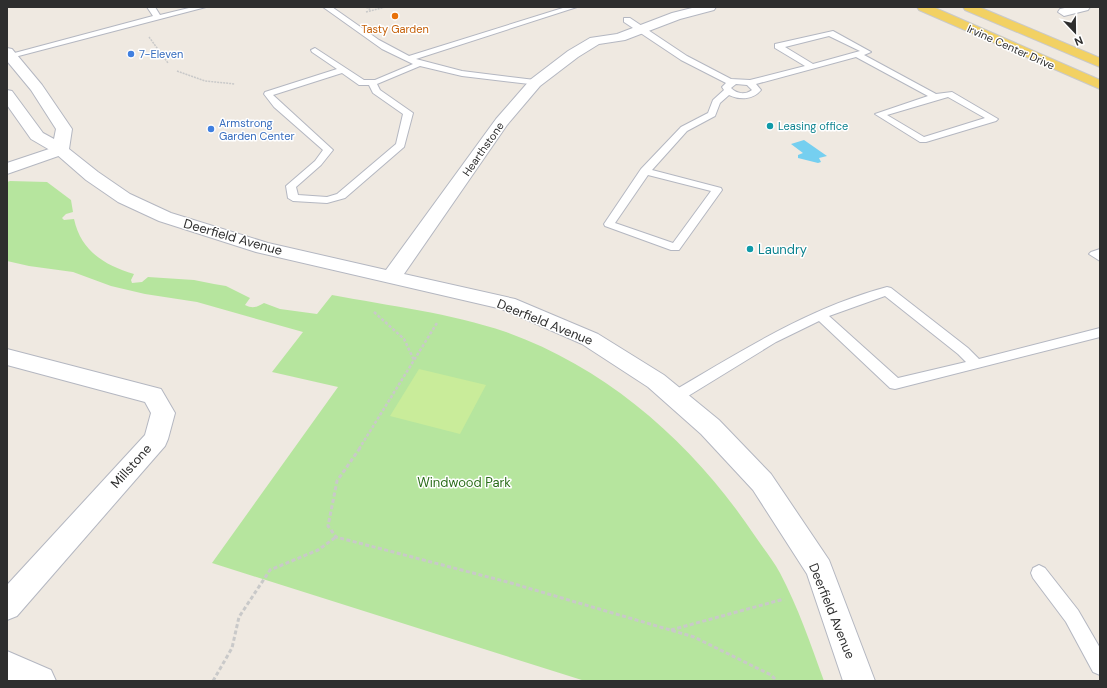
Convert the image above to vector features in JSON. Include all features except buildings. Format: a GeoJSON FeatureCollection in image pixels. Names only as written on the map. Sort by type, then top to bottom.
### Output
{"type":"FeatureCollection","features":[{"type":"Feature","properties":{"kind":"main road","name":"Irvine Center Drive"},"geometry":{"type":"LineString","coordinates":[[923,7],[1100,86]]}},
{"type":"Feature","properties":{"kind":"main road","name":"Irvine Center Drive"},"geometry":{"type":"LineString","coordinates":[[969,7],[1100,63]]}},
{"type":"Feature","properties":{"kind":"street"},"geometry":{"type":"LineString","coordinates":[[653,11],[666,7]]}},
{"type":"Feature","properties":{"kind":"street","name":"Hearthstone"},"geometry":{"type":"LineString","coordinates":[[595,41],[601,30],[627,20],[641,22],[676,16],[710,7]]}},
{"type":"Feature","properties":{"kind":"street"},"geometry":{"type":"LineString","coordinates":[[1064,12],[1084,7]]}},
{"type":"Feature","properties":{"kind":"street","name":"Hearthstone"},"geometry":{"type":"LineString","coordinates":[[391,277],[501,122],[535,83],[573,54],[595,41],[620,37],[641,22]]}},
{"type":"Feature","properties":{"kind":"street"},"geometry":{"type":"LineString","coordinates":[[7,169],[61,150],[64,129],[37,88],[10,58]]}},
{"type":"Feature","properties":{"kind":"street","name":"Deerfield Avenue"},"geometry":{"type":"LineString","coordinates":[[7,94],[37,136],[61,150],[92,176],[124,198],[165,217],[263,248],[508,304],[590,339],[656,381],[710,427],[762,482],[819,569],[859,681]]}},
{"type":"Feature","properties":{"kind":"street","name":"Millstone"},"geometry":{"type":"LineString","coordinates":[[7,357],[153,395],[163,413],[156,439],[7,606]]}},
{"type":"Feature","properties":{"kind":"street"},"geometry":{"type":"LineString","coordinates":[[7,667],[40,681]]}},
{"type":"Feature","properties":{"kind":"lane"},"geometry":{"type":"LineString","coordinates":[[151,7],[158,18]]}},
{"type":"Feature","properties":{"kind":"lane"},"geometry":{"type":"LineString","coordinates":[[10,58],[89,42],[158,18],[202,7]]}},
{"type":"Feature","properties":{"kind":"lane"},"geometry":{"type":"LineString","coordinates":[[408,59],[573,7]]}},
{"type":"Feature","properties":{"kind":"lane"},"geometry":{"type":"LineString","coordinates":[[331,8],[393,52],[408,59],[446,71],[535,83]]}},
{"type":"Feature","properties":{"kind":"lane"},"geometry":{"type":"LineString","coordinates":[[641,22],[684,58],[729,87],[738,95],[754,94],[757,90],[750,83]]}},
{"type":"Feature","properties":{"kind":"lane"},"geometry":{"type":"LineString","coordinates":[[645,171],[717,190],[676,248],[609,224],[645,171],[684,129],[712,114],[716,102],[729,87],[739,81],[750,83],[867,52],[830,33],[778,46],[811,66]]}},
{"type":"Feature","properties":{"kind":"lane"},"geometry":{"type":"LineString","coordinates":[[315,50],[362,83],[372,83],[421,63]]}},
{"type":"Feature","properties":{"kind":"lane"},"geometry":{"type":"LineString","coordinates":[[857,55],[935,98],[949,94],[993,119],[923,140],[880,114],[935,98]]}},
{"type":"Feature","properties":{"kind":"lane"},"geometry":{"type":"LineString","coordinates":[[343,70],[268,94],[277,105],[328,150],[318,163],[291,186],[293,198],[327,200],[341,196],[401,145],[408,113],[376,91],[372,83]]}},
{"type":"Feature","properties":{"kind":"lane"},"geometry":{"type":"LineString","coordinates":[[1100,252],[1095,254],[1100,257]]}},
{"type":"Feature","properties":{"kind":"lane"},"geometry":{"type":"LineString","coordinates":[[675,397],[771,340],[820,315],[887,291],[963,351],[976,364]]}},
{"type":"Feature","properties":{"kind":"lane"},"geometry":{"type":"LineString","coordinates":[[820,315],[895,384],[1094,335],[1100,332]]}},
{"type":"Feature","properties":{"kind":"lane"},"geometry":{"type":"LineString","coordinates":[[1040,573],[1072,616],[1100,666]]}},
{"type":"Feature","properties":{"kind":"path"},"geometry":{"type":"LineString","coordinates":[[366,7],[371,11]]}},
{"type":"Feature","properties":{"kind":"path"},"geometry":{"type":"LineString","coordinates":[[365,13],[385,7]]}},
{"type":"Feature","properties":{"kind":"path"},"geometry":{"type":"LineString","coordinates":[[145,31],[168,63]]}},
{"type":"Feature","properties":{"kind":"path"},"geometry":{"type":"LineString","coordinates":[[177,71],[200,82],[235,84]]}},
{"type":"Feature","properties":{"kind":"path"},"geometry":{"type":"LineString","coordinates":[[374,312],[404,339],[414,360]]}},
{"type":"Feature","properties":{"kind":"path"},"geometry":{"type":"LineString","coordinates":[[437,323],[376,424],[337,481],[328,526],[336,538],[511,583],[694,637],[772,675],[777,681]]}},
{"type":"Feature","properties":{"kind":"path"},"geometry":{"type":"LineString","coordinates":[[213,681],[232,648],[239,617],[270,570],[318,550],[336,538]]}},
{"type":"Feature","properties":{"kind":"path"},"geometry":{"type":"LineString","coordinates":[[670,630],[784,599]]}},
{"type":"Feature","properties":{"kind":"green space","name":"Windwood Park"},"geometry":{"type":"Polygon","coordinates":[[[7,182],[47,182],[71,200],[73,212],[66,214],[62,218],[64,220],[74,219],[82,240],[95,255],[113,266],[134,274],[131,280],[132,283],[142,282],[148,277],[194,280],[226,286],[250,298],[245,305],[250,307],[264,303],[280,309],[317,314],[332,295],[420,310],[485,325],[506,332],[544,348],[580,367],[615,389],[647,414],[705,471],[731,503],[771,559],[787,586],[824,681],[585,681],[212,563],[338,387],[272,372],[303,332],[197,302],[145,294],[111,286],[73,272],[29,266],[7,261],[7,182]]]}},
{"type":"Feature","properties":{"kind":"green space"},"geometry":{"type":"Polygon","coordinates":[[[419,369],[486,385],[460,434],[390,416],[419,369]]]}},
{"type":"Feature","properties":{"kind":"water"},"geometry":{"type":"Polygon","coordinates":[[[804,140],[827,156],[819,158],[821,162],[818,163],[798,158],[798,155],[803,153],[791,144],[804,140]]]}},
{"type":"Feature","properties":{"kind":"place","name":"Tasty Garden"},"geometry":{"type":"Point","coordinates":[395,16]}},
{"type":"Feature","properties":{"kind":"place","name":"7-Eleven"},"geometry":{"type":"Point","coordinates":[131,54]}},
{"type":"Feature","properties":{"kind":"place","name":"Leasing office"},"geometry":{"type":"Point","coordinates":[770,126]}},
{"type":"Feature","properties":{"kind":"place","name":"Armstrong Garden Center"},"geometry":{"type":"Point","coordinates":[211,129]}},
{"type":"Feature","properties":{"kind":"place","name":"Laundry"},"geometry":{"type":"Point","coordinates":[750,249]}}]}
